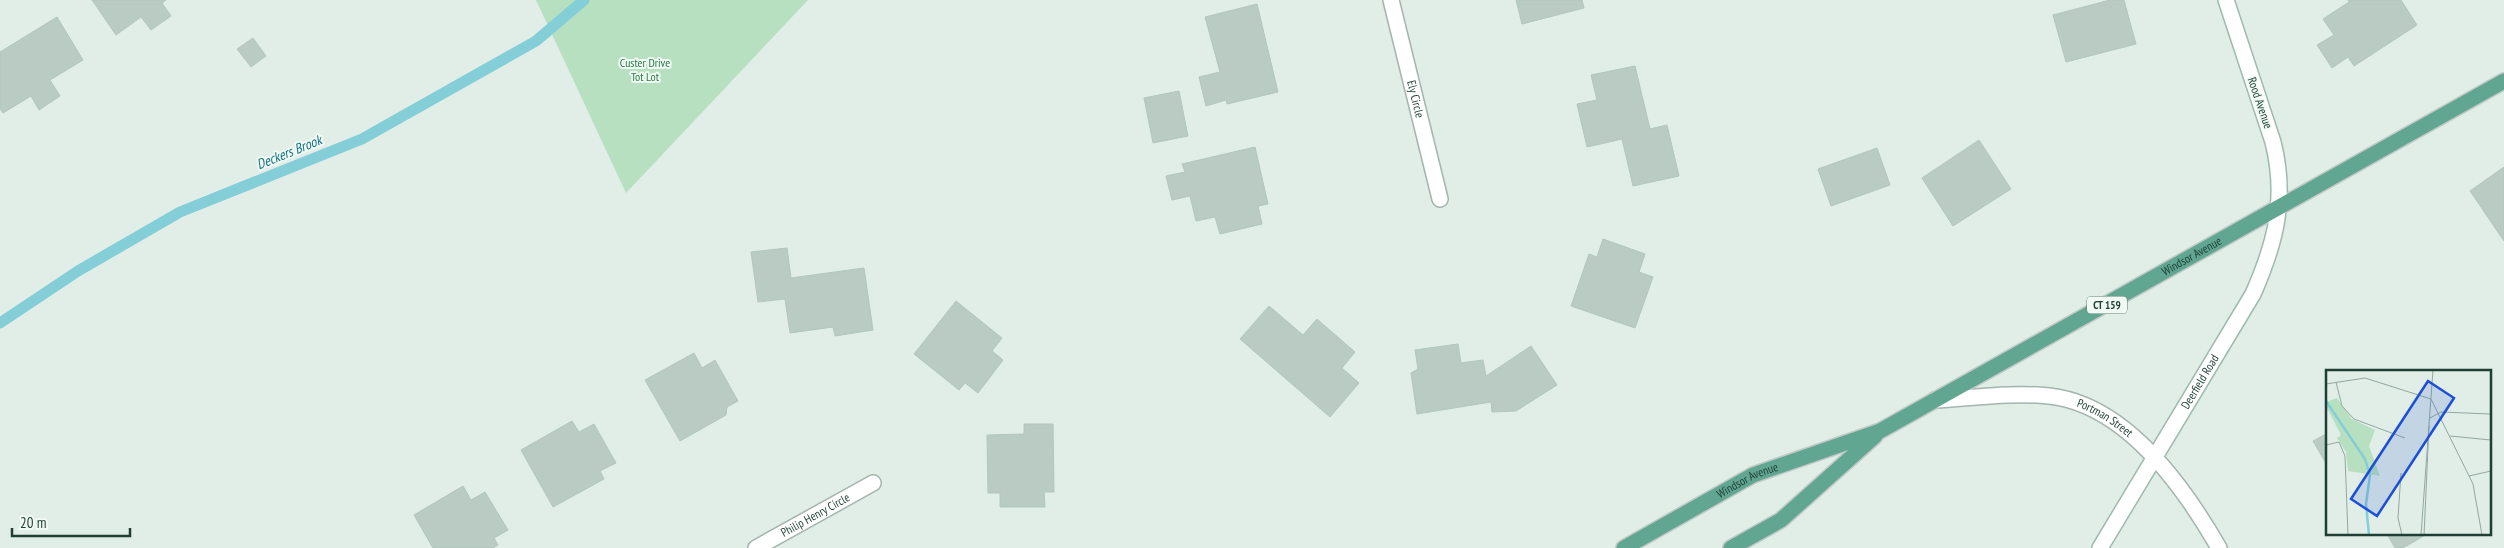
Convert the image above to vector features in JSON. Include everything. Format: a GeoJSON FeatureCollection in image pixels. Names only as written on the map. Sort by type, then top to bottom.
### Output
{"type":"FeatureCollection","features":[{"type":"Feature","properties":{"kind":"main road","name":"Windsor Avenue"},"geometry":{"type":"LineString","coordinates":[[1624,548],[1753,475],[1880,431],[2504,82]]}},
{"type":"Feature","properties":{"kind":"main road","name":"Windsor Avenue"},"geometry":{"type":"LineString","coordinates":[[1731,548],[1780,520],[1880,431]]}},
{"type":"Feature","properties":{"kind":"street","name":"Ely Circle"},"geometry":{"type":"LineString","coordinates":[[1391,0],[1440,199]]}},
{"type":"Feature","properties":{"kind":"street","name":"Rood Avenue"},"geometry":{"type":"LineString","coordinates":[[2226,0],[2273,142],[2280,181],[2278,209]]}},
{"type":"Feature","properties":{"kind":"street","name":"Deerfield Road"},"geometry":{"type":"LineString","coordinates":[[2100,548],[2253,294],[2272,242],[2278,209]]}},
{"type":"Feature","properties":{"kind":"street","name":"Portman Street"},"geometry":{"type":"LineString","coordinates":[[1935,400],[2039,396],[2072,401],[2093,410],[2119,426],[2155,458],[2194,507],[2219,548]]}},
{"type":"Feature","properties":{"kind":"street","name":"Philip Henry Circle"},"geometry":{"type":"LineString","coordinates":[[756,548],[873,483]]}},
{"type":"Feature","properties":{"kind":"green space","name":"Custer Drive Tot Lot"},"geometry":{"type":"Polygon","coordinates":[[[536,0],[808,0],[626,193],[536,0]]]}},
{"type":"Feature","properties":{"kind":"building"},"geometry":{"type":"Polygon","coordinates":[[[92,0],[166,0],[162,3],[171,16],[151,30],[141,17],[116,35],[92,0]]]}},
{"type":"Feature","properties":{"kind":"building"},"geometry":{"type":"Polygon","coordinates":[[[1516,0],[1582,0],[1584,8],[1522,24],[1516,0]]]}},
{"type":"Feature","properties":{"kind":"building"},"geometry":{"type":"Polygon","coordinates":[[[2110,0],[2124,0],[2136,44],[2066,62],[2053,15],[2110,0]]]}},
{"type":"Feature","properties":{"kind":"building"},"geometry":{"type":"Polygon","coordinates":[[[2348,0],[2401,0],[2417,25],[2354,66],[2348,57],[2332,68],[2317,45],[2334,35],[2323,19],[2349,2],[2348,0]]]}},
{"type":"Feature","properties":{"kind":"building"},"geometry":{"type":"Polygon","coordinates":[[[1257,4],[1278,92],[1227,104],[1226,100],[1206,106],[1199,77],[1220,72],[1205,17],[1257,4]]]}},
{"type":"Feature","properties":{"kind":"building"},"geometry":{"type":"Polygon","coordinates":[[[57,17],[83,60],[50,80],[60,96],[39,110],[31,96],[3,113],[0,109],[0,52],[57,17]]]}},
{"type":"Feature","properties":{"kind":"building"},"geometry":{"type":"Polygon","coordinates":[[[253,38],[266,56],[251,67],[237,49],[253,38]]]}},
{"type":"Feature","properties":{"kind":"building"},"geometry":{"type":"Polygon","coordinates":[[[1635,66],[1650,129],[1667,125],[1679,176],[1633,186],[1622,139],[1587,147],[1577,104],[1597,100],[1591,75],[1635,66]]]}},
{"type":"Feature","properties":{"kind":"building"},"geometry":{"type":"Polygon","coordinates":[[[1179,91],[1188,136],[1153,143],[1144,98],[1179,91]]]}},
{"type":"Feature","properties":{"kind":"building"},"geometry":{"type":"Polygon","coordinates":[[[1979,140],[2011,189],[1953,226],[1922,178],[1979,140]]]}},
{"type":"Feature","properties":{"kind":"building"},"geometry":{"type":"Polygon","coordinates":[[[1255,147],[1268,204],[1258,206],[1262,224],[1220,234],[1215,217],[1196,221],[1190,196],[1172,200],[1166,176],[1185,172],[1182,164],[1255,147]]]}},
{"type":"Feature","properties":{"kind":"building"},"geometry":{"type":"Polygon","coordinates":[[[1877,148],[1890,185],[1831,206],[1818,169],[1877,148]]]}},
{"type":"Feature","properties":{"kind":"building"},"geometry":{"type":"Polygon","coordinates":[[[2504,167],[2504,241],[2470,191],[2504,167]]]}},
{"type":"Feature","properties":{"kind":"building"},"geometry":{"type":"Polygon","coordinates":[[[1603,239],[1645,254],[1639,272],[1653,277],[1635,328],[1571,306],[1589,254],[1597,257],[1603,239]]]}},
{"type":"Feature","properties":{"kind":"building"},"geometry":{"type":"Polygon","coordinates":[[[787,248],[791,278],[864,268],[873,330],[835,336],[833,327],[790,333],[785,299],[758,302],[751,252],[787,248]]]}},
{"type":"Feature","properties":{"kind":"building"},"geometry":{"type":"Polygon","coordinates":[[[956,301],[1002,338],[992,351],[1003,360],[978,393],[965,383],[959,390],[914,354],[956,301]]]}},
{"type":"Feature","properties":{"kind":"building"},"geometry":{"type":"Polygon","coordinates":[[[1269,306],[1303,335],[1317,319],[1355,352],[1342,368],[1359,383],[1330,417],[1240,339],[1269,306]]]}},
{"type":"Feature","properties":{"kind":"building"},"geometry":{"type":"Polygon","coordinates":[[[1458,344],[1461,363],[1483,360],[1486,376],[1531,346],[1557,385],[1516,411],[1492,412],[1491,402],[1417,414],[1411,373],[1418,369],[1415,350],[1458,344]]]}},
{"type":"Feature","properties":{"kind":"building"},"geometry":{"type":"Polygon","coordinates":[[[694,353],[702,368],[715,360],[738,401],[727,407],[726,415],[680,441],[645,380],[694,353]]]}},
{"type":"Feature","properties":{"kind":"building"},"geometry":{"type":"Polygon","coordinates":[[[572,421],[579,432],[594,424],[616,463],[600,471],[604,479],[553,507],[521,450],[572,421]]]}},
{"type":"Feature","properties":{"kind":"building"},"geometry":{"type":"Polygon","coordinates":[[[1024,424],[1053,424],[1054,492],[1044,492],[1045,507],[1000,507],[1000,493],[988,493],[987,435],[1024,434],[1024,424]]]}},
{"type":"Feature","properties":{"kind":"building"},"geometry":{"type":"Polygon","coordinates":[[[2326,434],[2326,464],[2313,441],[2326,434]]]}},
{"type":"Feature","properties":{"kind":"building"},"geometry":{"type":"Polygon","coordinates":[[[463,486],[471,500],[485,492],[508,530],[494,538],[498,545],[493,548],[433,548],[414,515],[463,486]]]}},
{"type":"Feature","properties":{"kind":"building"},"geometry":{"type":"Polygon","coordinates":[[[2388,536],[2424,536],[2403,548],[2395,548],[2388,536]]]}},
{"type":"Feature","properties":{"kind":"waterway","name":"Deckers Brook"},"geometry":{"type":"LineString","coordinates":[[0,323],[78,271],[180,212],[362,139],[536,41],[584,0]]}}]}
